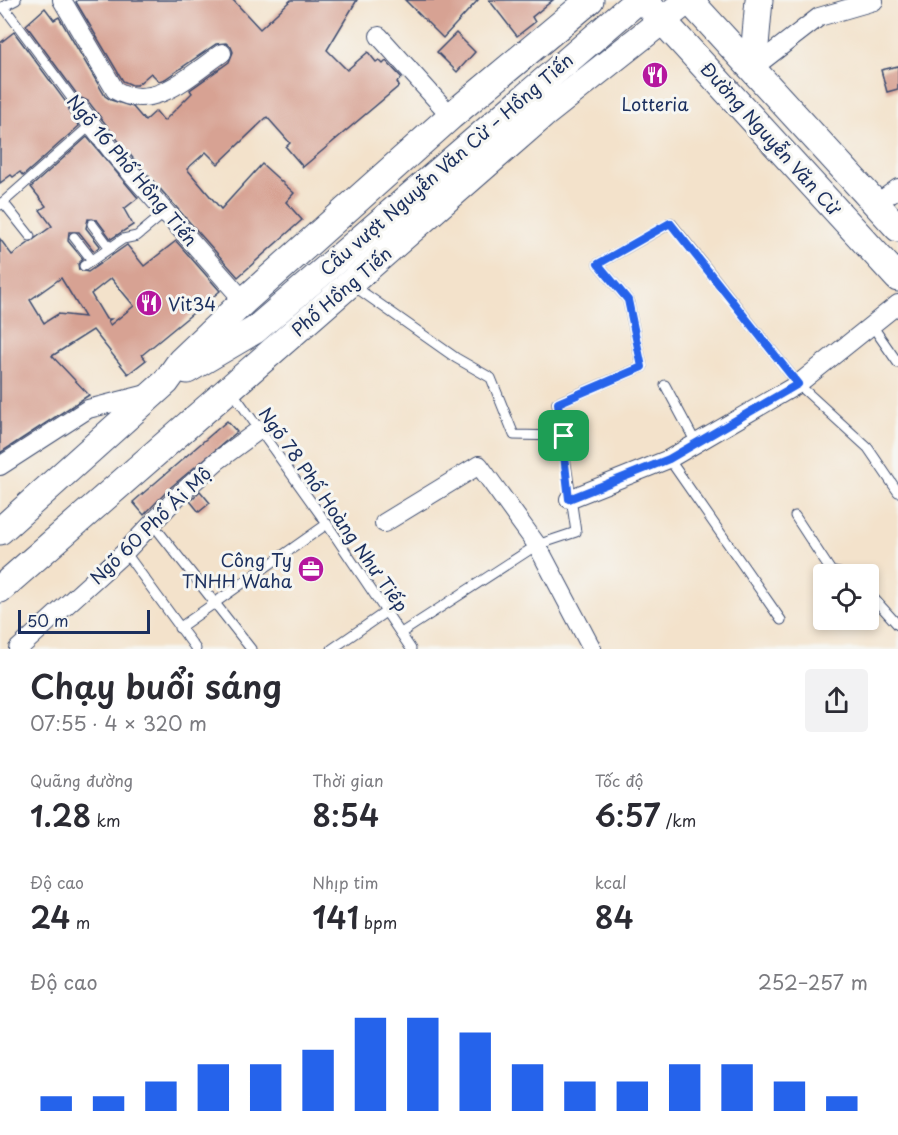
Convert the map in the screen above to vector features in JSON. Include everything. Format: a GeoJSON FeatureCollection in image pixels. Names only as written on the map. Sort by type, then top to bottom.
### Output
{"type":"FeatureCollection","features":[{"type":"Feature","properties":{"kind":"main road"},"geometry":{"type":"LineString","coordinates":[[0,531],[159,387],[182,361],[244,301],[451,116],[590,0]]}},
{"type":"Feature","properties":{"kind":"main road","name":"Cầu vượt Nguyễn Văn Cừ – Hồng Tiến"},"geometry":{"type":"LineString","coordinates":[[255,330],[638,0]]}},
{"type":"Feature","properties":{"kind":"main road","name":"Phố Hồng Tiến"},"geometry":{"type":"LineString","coordinates":[[0,589],[543,115],[653,9],[688,0]]}},
{"type":"Feature","properties":{"kind":"main road","name":"Đường Nguyễn Văn Cừ"},"geometry":{"type":"LineString","coordinates":[[688,0],[898,228]]}},
{"type":"Feature","properties":{"kind":"main road"},"geometry":{"type":"LineString","coordinates":[[753,68],[759,0]]}},
{"type":"Feature","properties":{"kind":"main road","name":"Đường Nguyễn Văn Cừ"},"geometry":{"type":"LineString","coordinates":[[653,9],[898,278]]}},
{"type":"Feature","properties":{"kind":"main road"},"geometry":{"type":"LineString","coordinates":[[159,387],[255,330]]}},
{"type":"Feature","properties":{"kind":"main road"},"geometry":{"type":"LineString","coordinates":[[196,417],[255,330]]}},
{"type":"Feature","properties":{"kind":"street"},"geometry":{"type":"LineString","coordinates":[[62,0],[115,90],[126,96],[158,97],[222,53]]}},
{"type":"Feature","properties":{"kind":"street"},"geometry":{"type":"LineString","coordinates":[[753,68],[819,17],[874,1]]}},
{"type":"Feature","properties":{"kind":"street"},"geometry":{"type":"LineString","coordinates":[[380,36],[451,116]]}},
{"type":"Feature","properties":{"kind":"street","name":"Ngõ 16 Phố Hồng Tiến"},"geometry":{"type":"LineString","coordinates":[[79,108],[244,301]]}},
{"type":"Feature","properties":{"kind":"street"},"geometry":{"type":"LineString","coordinates":[[876,204],[898,188]]}},
{"type":"Feature","properties":{"kind":"street"},"geometry":{"type":"LineString","coordinates":[[569,499],[669,459],[798,384],[898,303]]}},
{"type":"Feature","properties":{"kind":"street"},"geometry":{"type":"LineString","coordinates":[[0,466],[88,409],[159,387]]}},
{"type":"Feature","properties":{"kind":"street","name":"Ngõ 60 Phố Ái Mộ"},"geometry":{"type":"LineString","coordinates":[[18,649],[125,552],[217,461],[259,430]]}},
{"type":"Feature","properties":{"kind":"street"},"geometry":{"type":"LineString","coordinates":[[384,523],[479,465],[537,545],[592,649]]}},
{"type":"Feature","properties":{"kind":"lane"},"geometry":{"type":"LineString","coordinates":[[2,8],[16,0]]}},
{"type":"Feature","properties":{"kind":"lane","name":"Ngõ 16 Phố Hồng Tiến"},"geometry":{"type":"LineString","coordinates":[[2,8],[79,108]]}},
{"type":"Feature","properties":{"kind":"lane"},"geometry":{"type":"LineString","coordinates":[[30,236],[2,204],[92,124]]}},
{"type":"Feature","properties":{"kind":"lane"},"geometry":{"type":"LineString","coordinates":[[74,237],[88,263],[123,239],[137,236],[166,211]]}},
{"type":"Feature","properties":{"kind":"lane"},"geometry":{"type":"LineString","coordinates":[[401,633],[537,545],[576,532],[569,499],[564,436],[558,403],[642,367],[628,300],[598,264],[670,223],[798,384],[868,448],[898,492]]}},
{"type":"Feature","properties":{"kind":"lane"},"geometry":{"type":"LineString","coordinates":[[92,224],[111,248]]}},
{"type":"Feature","properties":{"kind":"lane"},"geometry":{"type":"LineString","coordinates":[[349,283],[447,352],[490,378],[514,435],[564,436]]}},
{"type":"Feature","properties":{"kind":"lane"},"geometry":{"type":"LineString","coordinates":[[871,324],[898,363]]}},
{"type":"Feature","properties":{"kind":"lane"},"geometry":{"type":"LineString","coordinates":[[665,385],[696,443]]}},
{"type":"Feature","properties":{"kind":"lane","name":"Ngõ 78 Phố Hoàng Như Tiếp"},"geometry":{"type":"LineString","coordinates":[[229,388],[327,524],[411,649]]}},
{"type":"Feature","properties":{"kind":"lane"},"geometry":{"type":"LineString","coordinates":[[669,459],[781,620]]}},
{"type":"Feature","properties":{"kind":"lane"},"geometry":{"type":"LineString","coordinates":[[795,516],[826,564]]}},
{"type":"Feature","properties":{"kind":"lane"},"geometry":{"type":"LineString","coordinates":[[152,523],[251,649]]}},
{"type":"Feature","properties":{"kind":"lane"},"geometry":{"type":"LineString","coordinates":[[178,628],[327,524]]}},
{"type":"Feature","properties":{"kind":"lane"},"geometry":{"type":"LineString","coordinates":[[125,552],[178,628],[196,649]]}},
{"type":"Feature","properties":{"kind":"lane"},"geometry":{"type":"LineString","coordinates":[[879,604],[898,625]]}},
{"type":"Feature","properties":{"kind":"lane"},"geometry":{"type":"LineString","coordinates":[[332,649],[387,611]]}},
{"type":"Feature","properties":{"kind":"building"},"geometry":{"type":"Polygon","coordinates":[[[78,0],[233,0],[260,29],[291,0],[357,0],[327,50],[347,70],[368,52],[376,62],[379,60],[383,64],[386,61],[402,78],[397,82],[399,86],[303,167],[286,147],[290,143],[267,117],[218,164],[206,152],[187,169],[221,209],[262,164],[294,193],[286,202],[302,220],[238,277],[124,148],[88,101],[79,97],[26,25],[45,8],[54,20],[59,17],[105,96],[133,107],[145,121],[156,111],[164,121],[192,93],[190,90],[229,62],[233,52],[231,47],[226,43],[216,44],[165,79],[159,81],[151,73],[137,85],[132,85],[123,81],[76,2],[78,0]]]}},
{"type":"Feature","properties":{"kind":"building"},"geometry":{"type":"Polygon","coordinates":[[[405,0],[478,0],[443,38],[405,0]]]}},
{"type":"Feature","properties":{"kind":"building"},"geometry":{"type":"Polygon","coordinates":[[[489,0],[553,0],[532,17],[535,22],[517,36],[489,0]]]}},
{"type":"Feature","properties":{"kind":"building"},"geometry":{"type":"Polygon","coordinates":[[[14,32],[68,105],[70,114],[79,126],[23,176],[20,172],[0,183],[0,43],[14,32]]]}},
{"type":"Feature","properties":{"kind":"building"},"geometry":{"type":"Polygon","coordinates":[[[456,33],[475,52],[457,72],[437,52],[456,33]]]}},
{"type":"Feature","properties":{"kind":"building"},"geometry":{"type":"Polygon","coordinates":[[[898,66],[898,89],[887,92],[881,70],[898,66]]]}},
{"type":"Feature","properties":{"kind":"building"},"geometry":{"type":"Polygon","coordinates":[[[87,137],[138,198],[124,209],[133,225],[111,239],[97,220],[88,219],[86,228],[100,246],[94,251],[79,232],[69,232],[68,241],[83,259],[78,264],[79,270],[88,272],[127,245],[144,266],[176,241],[220,291],[142,355],[146,360],[128,374],[93,330],[52,356],[89,395],[0,453],[0,239],[12,255],[52,226],[40,210],[46,206],[31,187],[87,137]],[[61,278],[30,300],[44,323],[58,314],[85,317],[61,278]],[[111,278],[91,294],[106,319],[111,319],[108,321],[110,325],[134,306],[111,278]]]}},
{"type":"Feature","properties":{"kind":"building"},"geometry":{"type":"Polygon","coordinates":[[[227,421],[237,432],[171,487],[144,515],[133,502],[227,421]]]}},
{"type":"Feature","properties":{"kind":"building"},"geometry":{"type":"Polygon","coordinates":[[[200,491],[210,503],[199,512],[190,501],[200,491]]]}},
{"type":"Feature","properties":{"kind":"place","name":"Lotteria"},"geometry":{"type":"Point","coordinates":[655,75]}},
{"type":"Feature","properties":{"kind":"place","name":"Vit34"},"geometry":{"type":"Point","coordinates":[149,303]}},
{"type":"Feature","properties":{"kind":"place","name":"Công Ty TNHH Waha"},"geometry":{"type":"Point","coordinates":[311,569]}},
{"type":"Feature","properties":{"kind":"route"},"geometry":{"type":"LineString","coordinates":[[670,223],[798,384],[669,459],[569,499],[564,436],[558,403],[642,367],[628,300],[598,264],[670,223]]}}]}
